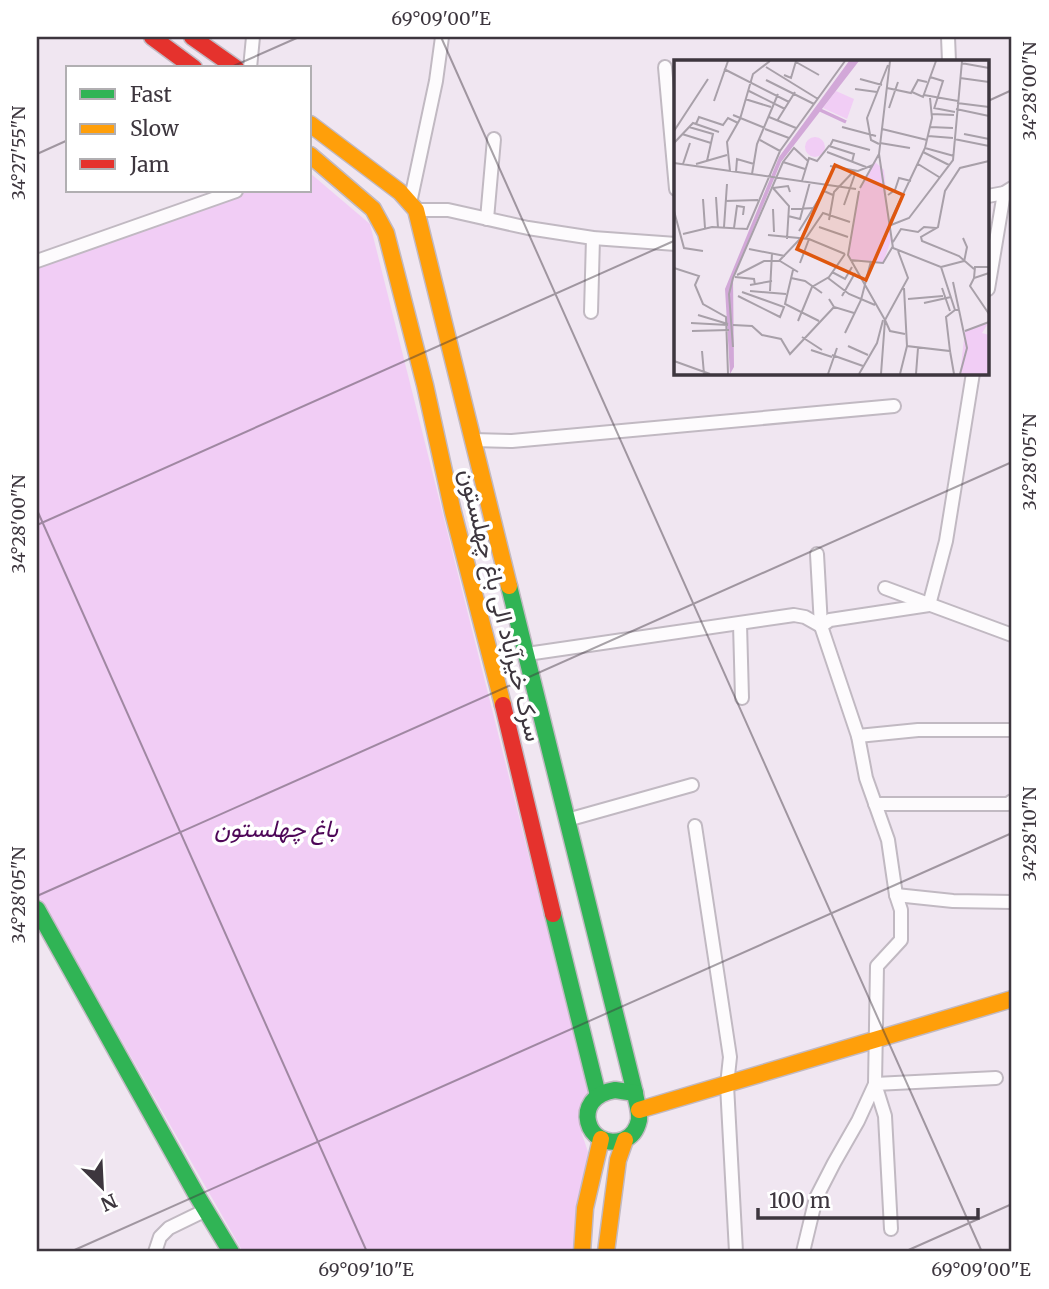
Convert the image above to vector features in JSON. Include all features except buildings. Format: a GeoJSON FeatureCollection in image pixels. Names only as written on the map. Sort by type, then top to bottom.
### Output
{"type":"FeatureCollection","features":[{"type":"Feature","properties":{"kind":"main road"},"geometry":{"type":"LineString","coordinates":[[152,37],[191,66]]}},
{"type":"Feature","properties":{"kind":"main road"},"geometry":{"type":"LineString","coordinates":[[192,37],[233,66]]}},
{"type":"Feature","properties":{"kind":"main road"},"geometry":{"type":"LineString","coordinates":[[312,126],[400,192],[413,206],[527,654],[567,820],[635,1093],[639,1110],[637,1128],[625,1140],[617,1142],[601,1139],[594,1134],[587,1118],[592,1101],[607,1091],[635,1093]]}},
{"type":"Feature","properties":{"kind":"main road","name":"سرک خیرآباد الی باغ چهلستون"},"geometry":{"type":"LineString","coordinates":[[313,160],[373,209],[386,233],[428,398],[453,512],[494,663],[562,956],[598,1095]]}},
{"type":"Feature","properties":{"kind":"main road"},"geometry":{"type":"LineString","coordinates":[[37,909],[231,1252]]}},
{"type":"Feature","properties":{"kind":"main road"},"geometry":{"type":"LineString","coordinates":[[639,1110],[1012,999]]}},
{"type":"Feature","properties":{"kind":"main road"},"geometry":{"type":"LineString","coordinates":[[582,1252],[590,1178],[601,1139]]}},
{"type":"Feature","properties":{"kind":"main road"},"geometry":{"type":"LineString","coordinates":[[606,1252],[618,1160],[625,1140]]}},
{"type":"Feature","properties":{"kind":"street"},"geometry":{"type":"LineString","coordinates":[[250,66],[253,37]]}},
{"type":"Feature","properties":{"kind":"street"},"geometry":{"type":"LineString","coordinates":[[442,37],[413,206],[448,210],[528,228],[593,238],[674,244]]}},
{"type":"Feature","properties":{"kind":"street"},"geometry":{"type":"LineString","coordinates":[[948,37],[949,60]]}},
{"type":"Feature","properties":{"kind":"street"},"geometry":{"type":"LineString","coordinates":[[665,67],[674,167]]}},
{"type":"Feature","properties":{"kind":"street"},"geometry":{"type":"LineString","coordinates":[[487,219],[494,139]]}},
{"type":"Feature","properties":{"kind":"street"},"geometry":{"type":"LineString","coordinates":[[990,195],[1008,190],[990,279]]}},
{"type":"Feature","properties":{"kind":"street"},"geometry":{"type":"LineString","coordinates":[[38,258],[233,192]]}},
{"type":"Feature","properties":{"kind":"street"},"geometry":{"type":"LineString","coordinates":[[591,312],[593,238]]}},
{"type":"Feature","properties":{"kind":"street"},"geometry":{"type":"LineString","coordinates":[[929,605],[946,541],[973,374]]}},
{"type":"Feature","properties":{"kind":"street"},"geometry":{"type":"LineString","coordinates":[[473,440],[512,440],[894,406]]}},
{"type":"Feature","properties":{"kind":"street"},"geometry":{"type":"LineString","coordinates":[[817,554],[821,626],[858,736],[866,778],[888,840],[896,895],[901,910],[901,940],[877,966],[875,1084],[885,1116],[891,1229]]}},
{"type":"Feature","properties":{"kind":"street"},"geometry":{"type":"LineString","coordinates":[[885,588],[1012,635]]}},
{"type":"Feature","properties":{"kind":"street"},"geometry":{"type":"LineString","coordinates":[[821,626],[830,620],[929,605]]}},
{"type":"Feature","properties":{"kind":"street"},"geometry":{"type":"LineString","coordinates":[[527,654],[794,615],[821,626]]}},
{"type":"Feature","properties":{"kind":"street"},"geometry":{"type":"LineString","coordinates":[[740,624],[742,698]]}},
{"type":"Feature","properties":{"kind":"street"},"geometry":{"type":"LineString","coordinates":[[858,736],[918,730],[1012,730]]}},
{"type":"Feature","properties":{"kind":"street"},"geometry":{"type":"LineString","coordinates":[[567,820],[692,785]]}},
{"type":"Feature","properties":{"kind":"street"},"geometry":{"type":"LineString","coordinates":[[875,804],[1009,804],[1012,801]]}},
{"type":"Feature","properties":{"kind":"street"},"geometry":{"type":"LineString","coordinates":[[695,825],[730,1057],[727,1085],[736,1252]]}},
{"type":"Feature","properties":{"kind":"street"},"geometry":{"type":"LineString","coordinates":[[896,895],[953,901],[1012,902]]}},
{"type":"Feature","properties":{"kind":"street"},"geometry":{"type":"LineString","coordinates":[[875,1084],[996,1079]]}},
{"type":"Feature","properties":{"kind":"street"},"geometry":{"type":"LineString","coordinates":[[803,1252],[816,1198],[875,1084]]}},
{"type":"Feature","properties":{"kind":"street"},"geometry":{"type":"LineString","coordinates":[[155,1252],[160,1237],[169,1228],[206,1210]]}},
{"type":"Feature","properties":{"kind":"green space","name":"باغ چهلستون"},"geometry":{"type":"Polygon","coordinates":[[[312,175],[370,224],[588,1091],[582,1115],[582,1134],[588,1152],[577,1252],[243,1252],[37,893],[37,259],[232,192],[312,192],[312,175]]]}},
{"type":"Feature","properties":{"kind":"traffic: fast"},"geometry":{"type":"LineString","coordinates":[[509,586],[635,1093]]}},
{"type":"Feature","properties":{"kind":"traffic: fast"},"geometry":{"type":"LineString","coordinates":[[37,909],[231,1252]]}},
{"type":"Feature","properties":{"kind":"traffic: fast"},"geometry":{"type":"LineString","coordinates":[[553,914],[598,1095]]}},
{"type":"Feature","properties":{"kind":"traffic: fast"},"geometry":{"type":"LineString","coordinates":[[615,1090],[635,1093],[639,1120],[629,1137],[610,1142],[593,1131],[588,1122],[588,1112],[592,1102],[615,1090]]}},
{"type":"Feature","properties":{"kind":"traffic: slow"},"geometry":{"type":"LineString","coordinates":[[312,126],[400,192],[416,210],[509,586]]}},
{"type":"Feature","properties":{"kind":"traffic: slow"},"geometry":{"type":"LineString","coordinates":[[312,157],[373,209],[386,233],[503,705]]}},
{"type":"Feature","properties":{"kind":"traffic: slow"},"geometry":{"type":"LineString","coordinates":[[639,1110],[1012,999]]}},
{"type":"Feature","properties":{"kind":"traffic: slow"},"geometry":{"type":"LineString","coordinates":[[582,1252],[585,1208],[601,1139]]}},
{"type":"Feature","properties":{"kind":"traffic: slow"},"geometry":{"type":"LineString","coordinates":[[606,1252],[618,1160],[625,1140]]}},
{"type":"Feature","properties":{"kind":"traffic: jam"},"geometry":{"type":"LineString","coordinates":[[152,37],[191,66]]}},
{"type":"Feature","properties":{"kind":"traffic: jam"},"geometry":{"type":"LineString","coordinates":[[192,37],[233,66]]}},
{"type":"Feature","properties":{"kind":"traffic: jam"},"geometry":{"type":"LineString","coordinates":[[503,705],[553,914]]}}]}
